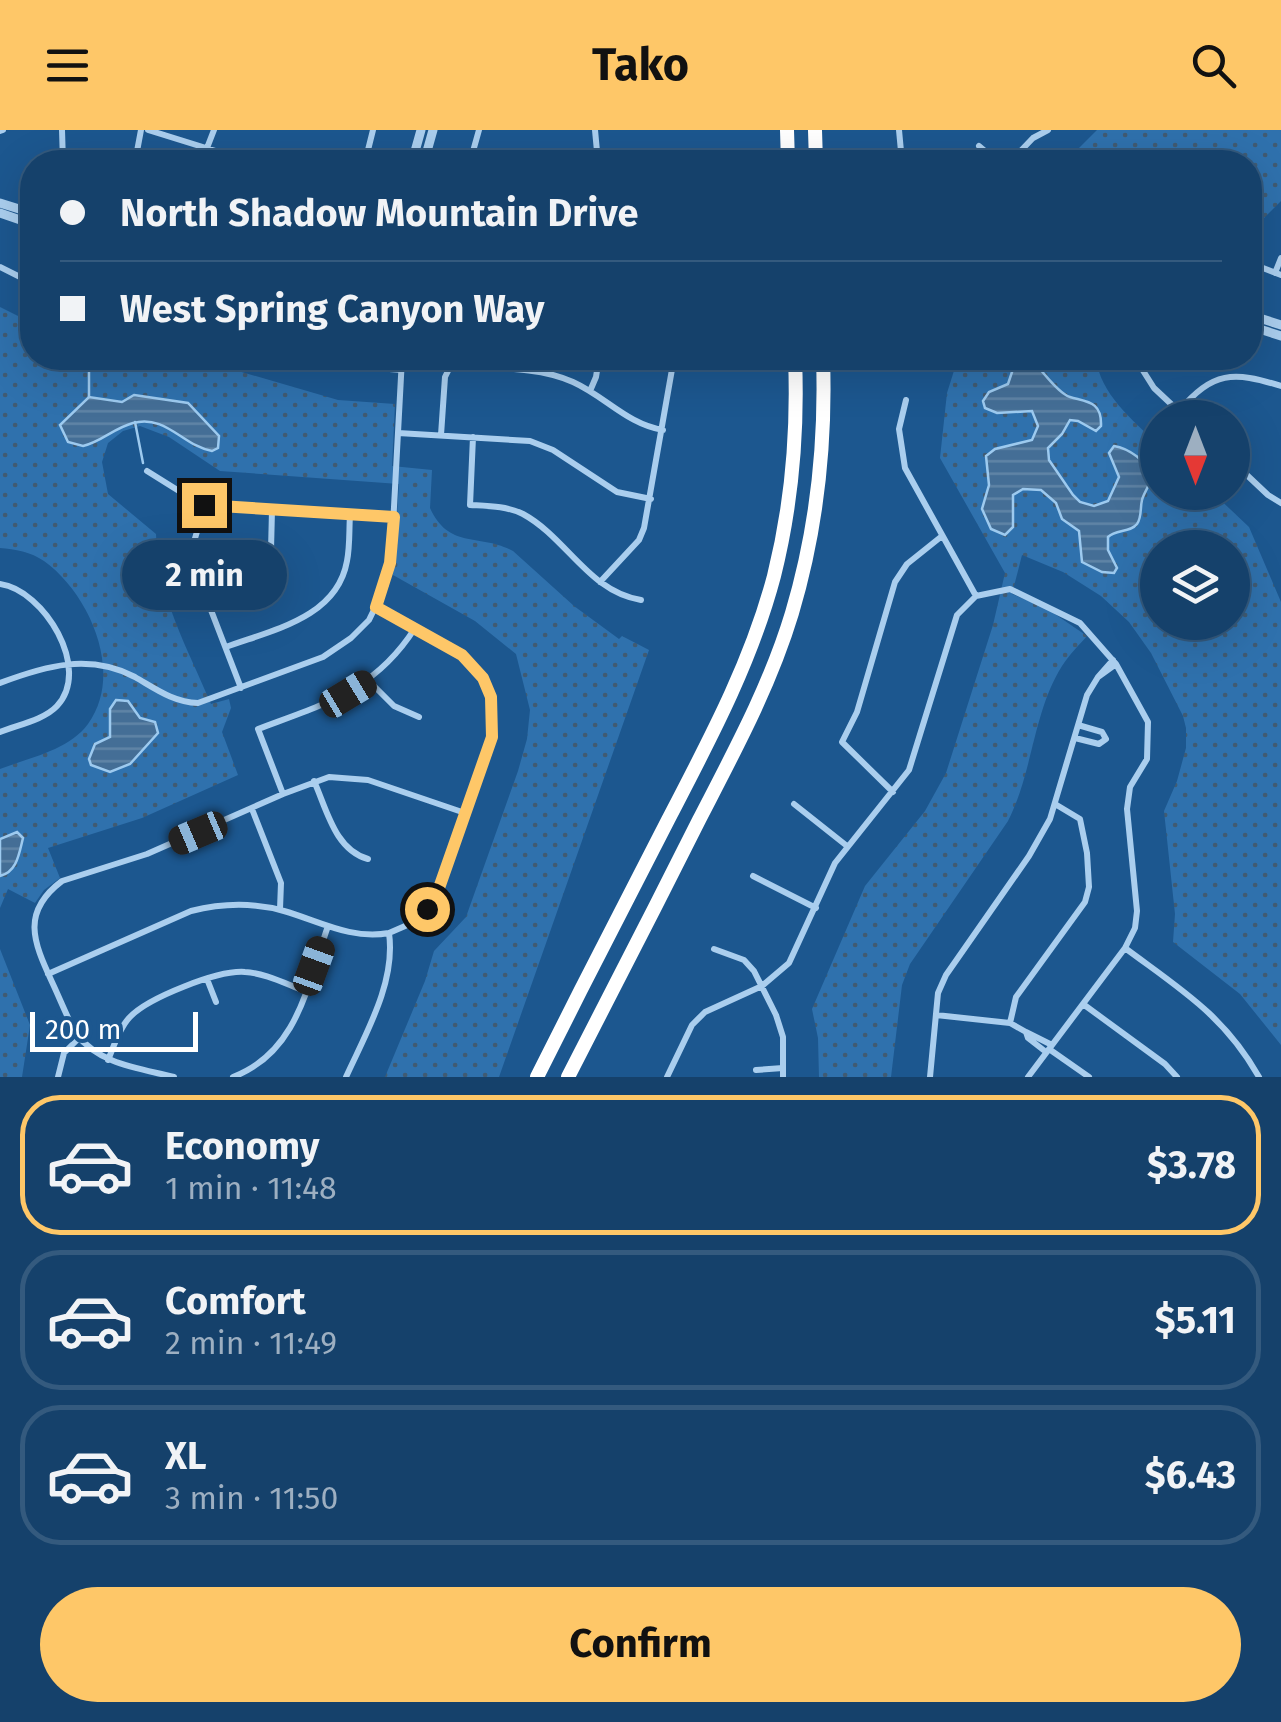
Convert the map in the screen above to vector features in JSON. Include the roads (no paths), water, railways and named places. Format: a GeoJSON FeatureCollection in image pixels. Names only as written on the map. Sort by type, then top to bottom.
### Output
{"type":"FeatureCollection","features":[{"type":"Feature","properties":{"kind":"highway"},"geometry":{"type":"LineString","coordinates":[[537,1077],[716,726],[752,645],[788,510],[795,440],[795,370]]}},
{"type":"Feature","properties":{"kind":"highway"},"geometry":{"type":"LineString","coordinates":[[568,1077],[739,744],[779,654],[799,590],[816,511],[824,428],[823,370]]}},
{"type":"Feature","properties":{"kind":"street"},"geometry":{"type":"LineString","coordinates":[[144,130],[213,150]]}},
{"type":"Feature","properties":{"kind":"street"},"geometry":{"type":"LineString","coordinates":[[206,148],[214,130]]}},
{"type":"Feature","properties":{"kind":"street"},"geometry":{"type":"LineString","coordinates":[[1022,150],[1048,130]]}},
{"type":"Feature","properties":{"kind":"street"},"geometry":{"type":"LineString","coordinates":[[979,146],[984,150]]}},
{"type":"Feature","properties":{"kind":"street"},"geometry":{"type":"LineString","coordinates":[[1278,274],[1281,258]]}},
{"type":"Feature","properties":{"kind":"street"},"geometry":{"type":"LineString","coordinates":[[0,683],[67,663],[118,670],[184,702],[198,704],[339,648],[360,630],[376,607],[390,563],[402,370]]}},
{"type":"Feature","properties":{"kind":"street"},"geometry":{"type":"LineString","coordinates":[[441,435],[444,377],[448,370]]}},
{"type":"Feature","properties":{"kind":"street"},"geometry":{"type":"LineString","coordinates":[[487,370],[544,373],[590,390],[637,423],[663,430]]}},
{"type":"Feature","properties":{"kind":"street"},"geometry":{"type":"LineString","coordinates":[[590,390],[597,370]]}},
{"type":"Feature","properties":{"kind":"street"},"geometry":{"type":"LineString","coordinates":[[600,583],[638,540],[651,500],[672,370]]}},
{"type":"Feature","properties":{"kind":"street"},"geometry":{"type":"LineString","coordinates":[[1142,370],[1168,400]]}},
{"type":"Feature","properties":{"kind":"street"},"geometry":{"type":"LineString","coordinates":[[1189,400],[1199,389],[1228,376],[1243,375],[1281,386]]}},
{"type":"Feature","properties":{"kind":"street"},"geometry":{"type":"LineString","coordinates":[[906,400],[900,429],[905,468],[976,596]]}},
{"type":"Feature","properties":{"kind":"street"},"geometry":{"type":"LineString","coordinates":[[398,432],[514,439],[543,445],[605,486],[651,500]]}},
{"type":"Feature","properties":{"kind":"street"},"geometry":{"type":"LineString","coordinates":[[473,436],[470,505],[495,506],[526,516],[600,583],[641,600]]}},
{"type":"Feature","properties":{"kind":"street"},"geometry":{"type":"LineString","coordinates":[[147,471],[204,505],[394,517]]}},
{"type":"Feature","properties":{"kind":"street"},"geometry":{"type":"LineString","coordinates":[[1250,478],[1281,503]]}},
{"type":"Feature","properties":{"kind":"street"},"geometry":{"type":"LineString","coordinates":[[204,505],[193,545],[194,566],[241,688]]}},
{"type":"Feature","properties":{"kind":"street"},"geometry":{"type":"LineString","coordinates":[[271,550],[272,510]]}},
{"type":"Feature","properties":{"kind":"street"},"geometry":{"type":"LineString","coordinates":[[226,647],[322,607],[342,578],[347,562],[350,514]]}},
{"type":"Feature","properties":{"kind":"street"},"geometry":{"type":"LineString","coordinates":[[893,792],[842,742],[862,696],[895,582],[907,564],[942,536]]}},
{"type":"Feature","properties":{"kind":"street"},"geometry":{"type":"LineString","coordinates":[[0,584],[20,589],[36,602],[62,637],[67,663],[65,691],[59,704],[0,732]]}},
{"type":"Feature","properties":{"kind":"street"},"geometry":{"type":"LineString","coordinates":[[667,1077],[692,1025],[705,1012],[762,986],[788,963],[835,864],[909,770],[957,615],[976,596],[1010,589],[1080,624],[1115,662],[1148,722],[1147,758],[1130,788],[1126,809],[1137,912],[1135,928],[1125,948],[1028,1077]]}},
{"type":"Feature","properties":{"kind":"street"},"geometry":{"type":"LineString","coordinates":[[48,974],[191,911],[231,904],[280,910],[359,935],[389,933],[412,923],[433,900],[492,737],[491,697],[470,662],[376,607]]}},
{"type":"Feature","properties":{"kind":"street"},"geometry":{"type":"LineString","coordinates":[[283,794],[258,730],[348,694],[370,681],[391,662],[415,628]]}},
{"type":"Feature","properties":{"kind":"street"},"geometry":{"type":"LineString","coordinates":[[930,1077],[938,992],[946,974],[1030,856],[1056,804],[1087,695],[1098,677],[1115,662]]}},
{"type":"Feature","properties":{"kind":"street"},"geometry":{"type":"LineString","coordinates":[[370,681],[394,706],[419,716]]}},
{"type":"Feature","properties":{"kind":"street"},"geometry":{"type":"LineString","coordinates":[[1075,738],[1100,744],[1106,739],[1102,732],[1078,726]]}},
{"type":"Feature","properties":{"kind":"street"},"geometry":{"type":"LineString","coordinates":[[174,1077],[108,1060],[79,1038],[34,938],[36,915],[45,895],[62,880],[147,854],[314,781],[354,776],[465,813]]}},
{"type":"Feature","properties":{"kind":"street"},"geometry":{"type":"LineString","coordinates":[[314,781],[340,841],[354,855],[368,859]]}},
{"type":"Feature","properties":{"kind":"street"},"geometry":{"type":"LineString","coordinates":[[794,804],[847,846]]}},
{"type":"Feature","properties":{"kind":"street"},"geometry":{"type":"LineString","coordinates":[[1010,1023],[1016,998],[1085,902],[1089,887],[1080,819],[1056,804]]}},
{"type":"Feature","properties":{"kind":"street"},"geometry":{"type":"LineString","coordinates":[[252,809],[281,883],[280,910]]}},
{"type":"Feature","properties":{"kind":"street"},"geometry":{"type":"LineString","coordinates":[[753,876],[816,908]]}},
{"type":"Feature","properties":{"kind":"street"},"geometry":{"type":"LineString","coordinates":[[233,1077],[254,1068],[285,1039],[328,926]]}},
{"type":"Feature","properties":{"kind":"street"},"geometry":{"type":"LineString","coordinates":[[346,1077],[386,981],[391,959],[389,933]]}},
{"type":"Feature","properties":{"kind":"street"},"geometry":{"type":"LineString","coordinates":[[1125,948],[1214,1015],[1241,1046],[1259,1077]]}},
{"type":"Feature","properties":{"kind":"street"},"geometry":{"type":"LineString","coordinates":[[714,949],[744,960],[762,986],[783,1036],[783,1073],[756,1070]]}},
{"type":"Feature","properties":{"kind":"street"},"geometry":{"type":"LineString","coordinates":[[108,1060],[123,1025],[133,1014],[207,979],[241,972],[305,990]]}},
{"type":"Feature","properties":{"kind":"street"},"geometry":{"type":"LineString","coordinates":[[207,979],[216,1002]]}},
{"type":"Feature","properties":{"kind":"street"},"geometry":{"type":"LineString","coordinates":[[1082,1004],[1177,1077]]}},
{"type":"Feature","properties":{"kind":"street"},"geometry":{"type":"LineString","coordinates":[[936,1015],[1010,1023],[1089,1077]]}},
{"type":"Feature","properties":{"kind":"street"},"geometry":{"type":"LineString","coordinates":[[58,1077],[64,1052],[79,1038]]}},
{"type":"Feature","properties":{"kind":"street"},"geometry":{"type":"LineString","coordinates":[[254,1068],[258,1077]]}},
{"type":"Feature","properties":{"kind":"waterway"},"geometry":{"type":"LineString","coordinates":[[89,370],[89,397]]}},
{"type":"Feature","properties":{"kind":"waterway"},"geometry":{"type":"LineString","coordinates":[[135,422],[143,463]]}}]}
